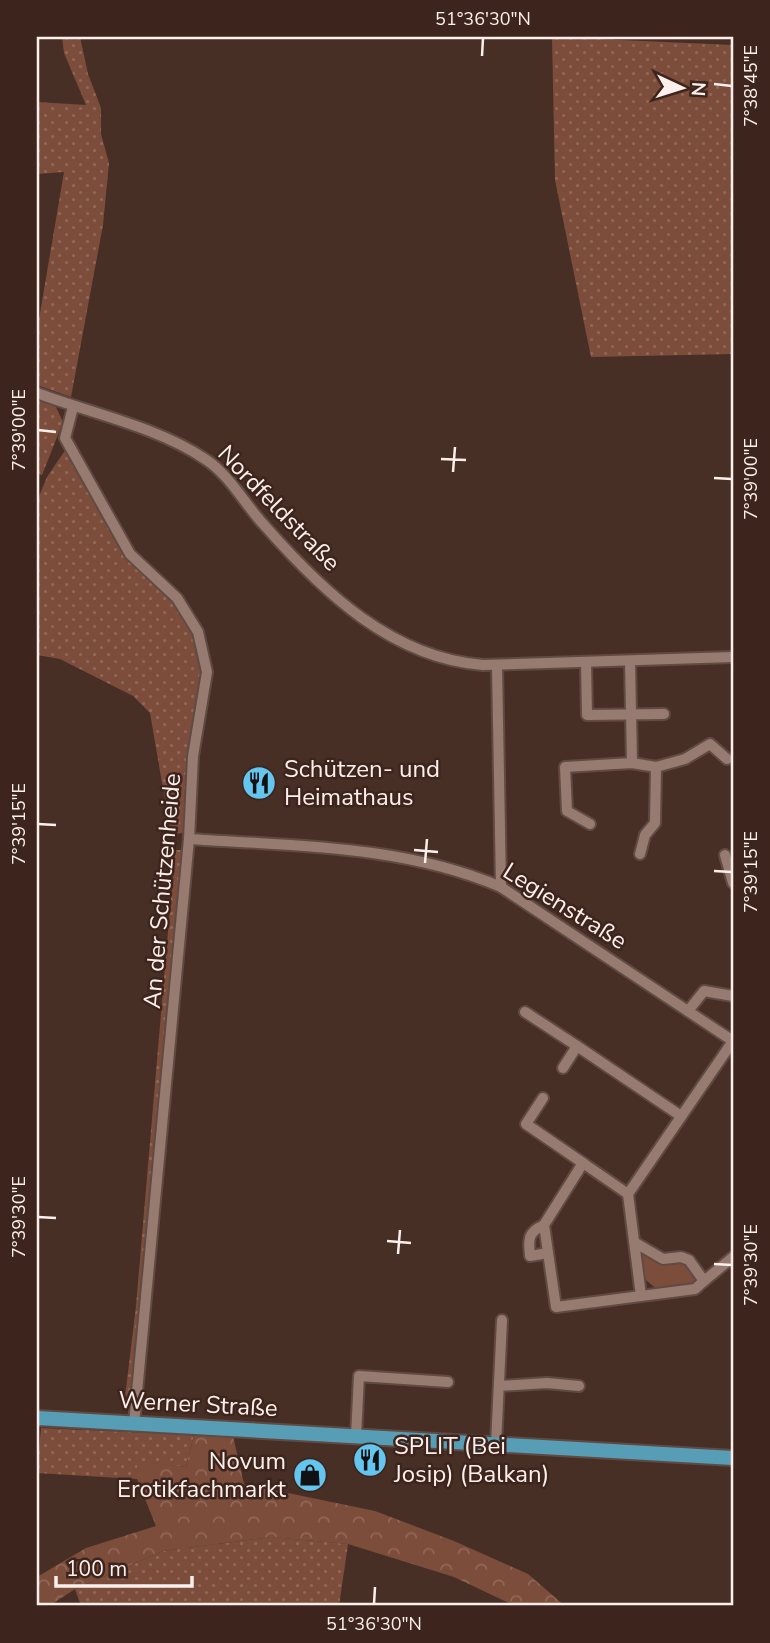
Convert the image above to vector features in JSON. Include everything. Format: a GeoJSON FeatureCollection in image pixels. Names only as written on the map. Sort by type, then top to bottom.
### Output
{"type":"FeatureCollection","features":[{"type":"Feature","properties":{"kind":"main road","name":"Werner Straße"},"geometry":{"type":"LineString","coordinates":[[37,1418],[733,1458]]}},
{"type":"Feature","properties":{"kind":"street","name":"Nordfeldstraße"},"geometry":{"type":"LineString","coordinates":[[37,393],[159,436],[206,459],[295,558],[365,620],[390,638],[446,661],[497,666],[733,657]]}},
{"type":"Feature","properties":{"kind":"street","name":"An der Schützenheide"},"geometry":{"type":"LineString","coordinates":[[73,407],[65,438],[130,554],[177,598],[198,632],[206,671],[194,756],[189,839],[134,1424]]}},
{"type":"Feature","properties":{"kind":"street"},"geometry":{"type":"LineString","coordinates":[[630,661],[632,763]]}},
{"type":"Feature","properties":{"kind":"street"},"geometry":{"type":"LineString","coordinates":[[586,662],[587,715],[664,714]]}},
{"type":"Feature","properties":{"kind":"street"},"geometry":{"type":"LineString","coordinates":[[497,666],[502,887]]}},
{"type":"Feature","properties":{"kind":"street"},"geometry":{"type":"LineString","coordinates":[[590,824],[566,811],[565,767],[632,763],[656,767],[684,759],[710,744],[727,760]]}},
{"type":"Feature","properties":{"kind":"street"},"geometry":{"type":"LineString","coordinates":[[640,854],[645,835],[655,823],[656,767]]}},
{"type":"Feature","properties":{"kind":"street","name":"Legienstraße"},"geometry":{"type":"LineString","coordinates":[[189,839],[345,849],[424,860],[464,871],[502,887],[733,1041]]}},
{"type":"Feature","properties":{"kind":"street"},"geometry":{"type":"LineString","coordinates":[[725,855],[733,883]]}},
{"type":"Feature","properties":{"kind":"street"},"geometry":{"type":"LineString","coordinates":[[688,1011],[704,991],[733,996]]}},
{"type":"Feature","properties":{"kind":"street"},"geometry":{"type":"LineString","coordinates":[[525,1012],[681,1116]]}},
{"type":"Feature","properties":{"kind":"street"},"geometry":{"type":"LineString","coordinates":[[641,1296],[628,1194],[733,1041]]}},
{"type":"Feature","properties":{"kind":"street"},"geometry":{"type":"LineString","coordinates":[[563,1068],[577,1046]]}},
{"type":"Feature","properties":{"kind":"street"},"geometry":{"type":"LineString","coordinates":[[543,1098],[526,1124],[628,1194]]}},
{"type":"Feature","properties":{"kind":"street"},"geometry":{"type":"LineString","coordinates":[[548,1253],[530,1256],[528,1238],[534,1230],[544,1225],[583,1163]]}},
{"type":"Feature","properties":{"kind":"street"},"geometry":{"type":"LineString","coordinates":[[544,1225],[556,1307],[695,1289],[733,1257]]}},
{"type":"Feature","properties":{"kind":"street"},"geometry":{"type":"LineString","coordinates":[[634,1242],[663,1259],[681,1257],[689,1261],[704,1281]]}},
{"type":"Feature","properties":{"kind":"street"},"geometry":{"type":"LineString","coordinates":[[496,1444],[502,1320]]}},
{"type":"Feature","properties":{"kind":"street"},"geometry":{"type":"LineString","coordinates":[[356,1436],[359,1376],[449,1382]]}},
{"type":"Feature","properties":{"kind":"street"},"geometry":{"type":"LineString","coordinates":[[499,1386],[547,1383],[579,1386]]}},
{"type":"Feature","properties":{"kind":"green space"},"geometry":{"type":"Polygon","coordinates":[[[62,37],[80,37],[88,74],[101,108],[101,134],[109,163],[103,225],[71,397],[37,385],[37,331],[64,172],[37,174],[37,102],[86,105],[64,53],[62,37]]]}},
{"type":"Feature","properties":{"kind":"green space"},"geometry":{"type":"Polygon","coordinates":[[[552,37],[733,45],[733,354],[591,357],[555,180],[552,37]]]}},
{"type":"Feature","properties":{"kind":"green space"},"geometry":{"type":"Polygon","coordinates":[[[37,397],[56,407],[63,422],[42,475],[37,474],[37,397]]]}},
{"type":"Feature","properties":{"kind":"green space"},"geometry":{"type":"Polygon","coordinates":[[[66,449],[125,555],[178,608],[194,634],[203,676],[187,832],[171,835],[150,713],[133,696],[60,659],[37,655],[37,501],[47,477],[66,449]]]}},
{"type":"Feature","properties":{"kind":"green space"},"geometry":{"type":"Polygon","coordinates":[[[175,850],[183,850],[132,1398],[125,1397],[136,1306],[175,850]]]}},
{"type":"Feature","properties":{"kind":"green space"},"geometry":{"type":"Polygon","coordinates":[[[638,1250],[686,1262],[698,1278],[687,1287],[658,1290],[641,1276],[638,1250]]]}},
{"type":"Feature","properties":{"kind":"green space"},"geometry":{"type":"Polygon","coordinates":[[[41,1428],[194,1435],[186,1467],[138,1462],[137,1479],[37,1473],[41,1428]]]}},
{"type":"Feature","properties":{"kind":"green space"},"geometry":{"type":"Polygon","coordinates":[[[194,1435],[233,1436],[244,1484],[375,1511],[454,1541],[528,1574],[565,1606],[515,1606],[454,1577],[348,1544],[271,1537],[163,1551],[75,1589],[49,1606],[37,1606],[37,1577],[86,1548],[156,1526],[137,1479],[137,1461],[186,1467],[194,1435]]]}},
{"type":"Feature","properties":{"kind":"green space"},"geometry":{"type":"Polygon","coordinates":[[[271,1537],[348,1544],[339,1606],[81,1606],[75,1589],[163,1551],[271,1537]]]}},
{"type":"Feature","properties":{"kind":"place","name":"Schützen- und Heimathaus"},"geometry":{"type":"Point","coordinates":[259,783]}},
{"type":"Feature","properties":{"kind":"place","name":"SPLIT (Bei Josip) (Balkan)"},"geometry":{"type":"Point","coordinates":[370,1460]}},
{"type":"Feature","properties":{"kind":"place","name":"Novum Erotikfachmarkt"},"geometry":{"type":"Point","coordinates":[310,1475]}}]}
